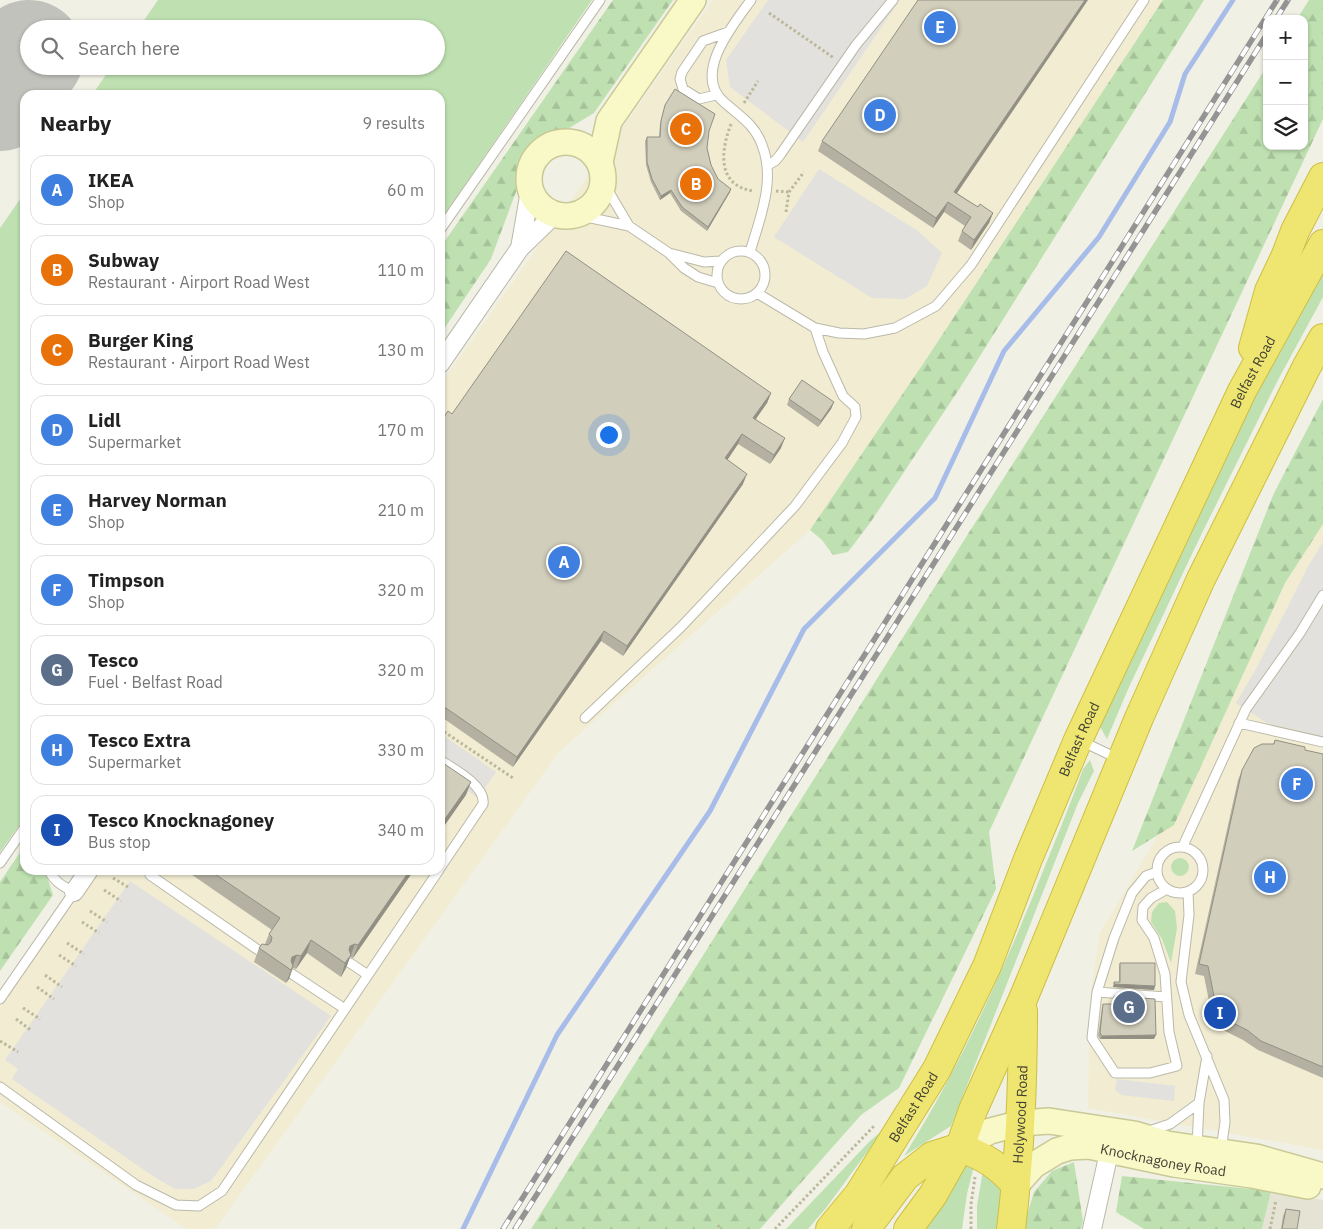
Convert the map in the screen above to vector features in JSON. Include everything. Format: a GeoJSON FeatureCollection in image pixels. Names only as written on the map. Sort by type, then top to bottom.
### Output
{"type":"FeatureCollection","features":[{"type":"Feature","properties":{"kind":"highway"},"geometry":{"type":"LineString","coordinates":[[1242,391],[1269,291],[1295,231],[1323,177]]}},
{"type":"Feature","properties":{"kind":"highway","name":"Belfast Road"},"geometry":{"type":"LineString","coordinates":[[830,1229],[859,1194],[937,1069],[987,966],[1028,859],[1078,740],[1242,391],[1323,244]]}},
{"type":"Feature","properties":{"kind":"highway"},"geometry":{"type":"LineString","coordinates":[[908,1229],[933,1195],[970,1152],[973,1110],[1023,1000],[1139,718],[1201,580],[1307,366],[1323,338]]}},
{"type":"Feature","properties":{"kind":"highway","name":"Holywood Road"},"geometry":{"type":"LineString","coordinates":[[1011,1229],[1021,1124],[1023,1000]]}},
{"type":"Feature","properties":{"kind":"highway"},"geometry":{"type":"LineString","coordinates":[[866,1229],[905,1177],[932,1156],[970,1152],[1000,1168],[1016,1185]]}},
{"type":"Feature","properties":{"kind":"street"},"geometry":{"type":"LineString","coordinates":[[445,357],[520,248],[566,215],[588,210],[597,201],[601,192],[609,121],[693,0]]}},
{"type":"Feature","properties":{"kind":"street"},"geometry":{"type":"LineString","coordinates":[[566,215],[544,209],[535,201],[528,179],[530,168],[535,158],[543,149],[553,144],[564,142],[609,121]]}},
{"type":"Feature","properties":{"kind":"street"},"geometry":{"type":"LineString","coordinates":[[564,142],[575,143],[585,147],[594,154],[602,172]]}},
{"type":"Feature","properties":{"kind":"street"},"geometry":{"type":"LineString","coordinates":[[520,248],[530,190]]}},
{"type":"Feature","properties":{"kind":"street"},"geometry":{"type":"LineString","coordinates":[[74,892],[86,875]]}},
{"type":"Feature","properties":{"kind":"street"},"geometry":{"type":"LineString","coordinates":[[970,1152],[990,1130],[1049,1121],[1119,1138],[1092,1229]]}},
{"type":"Feature","properties":{"kind":"street","name":"Knocknagoney Road"},"geometry":{"type":"LineString","coordinates":[[1016,1185],[1034,1165],[1057,1151],[1070,1147],[1089,1146],[1119,1138],[1323,1188]]}},
{"type":"Feature","properties":{"kind":"street"},"geometry":{"type":"LineString","coordinates":[[1209,1159],[1256,1157],[1323,1176]]}},
{"type":"Feature","properties":{"kind":"lane"},"geometry":{"type":"LineString","coordinates":[[445,223],[600,0]]}},
{"type":"Feature","properties":{"kind":"lane"},"geometry":{"type":"LineString","coordinates":[[750,252],[767,190],[768,165],[762,145],[753,126],[716,95],[712,77],[715,58],[728,32],[752,0]]}},
{"type":"Feature","properties":{"kind":"lane"},"geometry":{"type":"LineString","coordinates":[[768,165],[780,155],[843,64],[893,0]]}},
{"type":"Feature","properties":{"kind":"lane"},"geometry":{"type":"LineString","coordinates":[[757,293],[815,328],[839,333],[864,334],[895,328],[936,306],[971,265],[1144,0]]}},
{"type":"Feature","properties":{"kind":"lane"},"geometry":{"type":"LineString","coordinates":[[716,95],[699,99],[683,89],[680,79],[682,72],[703,41],[728,32]]}},
{"type":"Feature","properties":{"kind":"lane"},"geometry":{"type":"LineString","coordinates":[[602,172],[630,226]]}},
{"type":"Feature","properties":{"kind":"lane"},"geometry":{"type":"LineString","coordinates":[[566,215],[630,226],[669,253],[684,268],[698,277],[718,283]]}},
{"type":"Feature","properties":{"kind":"lane"},"geometry":{"type":"LineString","coordinates":[[742,250],[750,252],[762,263],[765,270],[765,278],[757,293],[750,297],[735,298],[722,290],[717,276],[721,261],[727,255],[734,252],[742,250]]}},
{"type":"Feature","properties":{"kind":"lane"},"geometry":{"type":"LineString","coordinates":[[669,253],[704,262],[721,261]]}},
{"type":"Feature","properties":{"kind":"lane"},"geometry":{"type":"LineString","coordinates":[[585,718],[681,627],[795,506],[842,443],[856,417],[855,408],[844,396],[823,352],[815,328]]}},
{"type":"Feature","properties":{"kind":"lane"},"geometry":{"type":"LineString","coordinates":[[1183,846],[1239,723],[1253,698],[1300,633],[1323,595]]}},
{"type":"Feature","properties":{"kind":"lane"},"geometry":{"type":"LineString","coordinates":[[1239,723],[1323,742]]}},
{"type":"Feature","properties":{"kind":"lane"},"geometry":{"type":"LineString","coordinates":[[1078,740],[1122,760]]}},
{"type":"Feature","properties":{"kind":"lane"},"geometry":{"type":"LineString","coordinates":[[445,764],[470,781],[483,794],[484,799],[483,804],[445,860]]}},
{"type":"Feature","properties":{"kind":"lane"},"geometry":{"type":"LineString","coordinates":[[0,863],[20,834]]}},
{"type":"Feature","properties":{"kind":"lane"},"geometry":{"type":"LineString","coordinates":[[1176,846],[1190,848],[1196,852],[1204,865],[1201,880],[1197,886],[1188,892],[1176,893],[1167,888],[1157,872],[1160,859],[1164,853],[1176,846]]}},
{"type":"Feature","properties":{"kind":"lane"},"geometry":{"type":"LineString","coordinates":[[1157,872],[1146,876],[1132,893],[1114,938],[1097,992],[1092,1038],[1115,1072],[1150,1073],[1177,1066],[1169,1032],[1164,974],[1154,938],[1142,920],[1143,906],[1151,898],[1167,888]]}},
{"type":"Feature","properties":{"kind":"lane"},"geometry":{"type":"LineString","coordinates":[[0,999],[74,892],[62,886],[51,875]]}},
{"type":"Feature","properties":{"kind":"lane"},"geometry":{"type":"LineString","coordinates":[[150,875],[261,952]]}},
{"type":"Feature","properties":{"kind":"lane"},"geometry":{"type":"LineString","coordinates":[[0,1087],[136,1185],[176,1205],[199,1206],[222,1191],[435,875]]}},
{"type":"Feature","properties":{"kind":"lane"},"geometry":{"type":"LineString","coordinates":[[1188,892],[1189,915],[1181,982],[1189,1015],[1224,1100],[1224,1122],[1209,1159]]}},
{"type":"Feature","properties":{"kind":"lane"},"geometry":{"type":"LineString","coordinates":[[350,963],[368,975]]}},
{"type":"Feature","properties":{"kind":"lane"},"geometry":{"type":"LineString","coordinates":[[292,974],[345,1009]]}},
{"type":"Feature","properties":{"kind":"lane"},"geometry":{"type":"LineString","coordinates":[[1097,992],[1166,997]]}},
{"type":"Feature","properties":{"kind":"lane"},"geometry":{"type":"LineString","coordinates":[[1207,1056],[1199,1103],[1209,1159]]}},
{"type":"Feature","properties":{"kind":"lane"},"geometry":{"type":"LineString","coordinates":[[1119,1138],[1162,1128],[1199,1103]]}},
{"type":"Feature","properties":{"kind":"path"},"geometry":{"type":"LineString","coordinates":[[769,12],[843,64]]}},
{"type":"Feature","properties":{"kind":"path"},"geometry":{"type":"LineString","coordinates":[[743,104],[758,81]]}},
{"type":"Feature","properties":{"kind":"path"},"geometry":{"type":"LineString","coordinates":[[731,122],[724,146],[725,170],[732,183],[743,189],[753,190]]}},
{"type":"Feature","properties":{"kind":"path"},"geometry":{"type":"LineString","coordinates":[[786,212],[789,192],[804,172]]}},
{"type":"Feature","properties":{"kind":"path"},"geometry":{"type":"LineString","coordinates":[[776,191],[789,192]]}},
{"type":"Feature","properties":{"kind":"path"},"geometry":{"type":"LineString","coordinates":[[445,732],[513,778]]}},
{"type":"Feature","properties":{"kind":"path"},"geometry":{"type":"LineString","coordinates":[[113,878],[128,887]]}},
{"type":"Feature","properties":{"kind":"path"},"geometry":{"type":"LineString","coordinates":[[104,890],[121,901]]}},
{"type":"Feature","properties":{"kind":"path"},"geometry":{"type":"LineString","coordinates":[[90,911],[107,922]]}},
{"type":"Feature","properties":{"kind":"path"},"geometry":{"type":"LineString","coordinates":[[82,922],[98,933]]}},
{"type":"Feature","properties":{"kind":"path"},"geometry":{"type":"LineString","coordinates":[[67,943],[84,954]]}},
{"type":"Feature","properties":{"kind":"path"},"geometry":{"type":"LineString","coordinates":[[59,955],[76,966]]}},
{"type":"Feature","properties":{"kind":"path"},"geometry":{"type":"LineString","coordinates":[[45,976],[62,987]]}},
{"type":"Feature","properties":{"kind":"path"},"geometry":{"type":"LineString","coordinates":[[37,987],[54,999]]}},
{"type":"Feature","properties":{"kind":"path"},"geometry":{"type":"LineString","coordinates":[[23,1008],[40,1019]]}},
{"type":"Feature","properties":{"kind":"path"},"geometry":{"type":"LineString","coordinates":[[16,1018],[32,1030]]}},
{"type":"Feature","properties":{"kind":"path"},"geometry":{"type":"LineString","coordinates":[[0,1041],[18,1052]]}},
{"type":"Feature","properties":{"kind":"path"},"geometry":{"type":"LineString","coordinates":[[775,1229],[877,1123]]}},
{"type":"Feature","properties":{"kind":"path"},"geometry":{"type":"LineString","coordinates":[[970,1152],[975,1177],[971,1204],[971,1229]]}},
{"type":"Feature","properties":{"kind":"path"},"geometry":{"type":"LineString","coordinates":[[1270,1229],[1274,1210]]}},
{"type":"Feature","properties":{"kind":"shaded area"},"geometry":{"type":"Polygon","coordinates":[[[713,0],[1163,0],[925,361],[810,530],[559,752],[215,1229],[187,1229],[0,1102],[0,1007],[93,875],[445,875],[445,378],[713,0]]]}},
{"type":"Feature","properties":{"kind":"shaded area"},"geometry":{"type":"Polygon","coordinates":[[[768,0],[900,0],[803,142],[730,87],[726,60],[768,0]]]}},
{"type":"Feature","properties":{"kind":"shaded area"},"geometry":{"type":"Polygon","coordinates":[[[819,169],[918,231],[942,253],[927,286],[905,299],[872,298],[774,237],[819,169]]]}},
{"type":"Feature","properties":{"kind":"shaded area"},"geometry":{"type":"Polygon","coordinates":[[[1323,517],[1323,1150],[1088,1108],[1090,997],[1100,933],[1204,758],[1225,705],[1256,646],[1310,530],[1323,517]]]}},
{"type":"Feature","properties":{"kind":"shaded area"},"geometry":{"type":"Polygon","coordinates":[[[1323,542],[1323,736],[1267,723],[1236,703],[1323,542]]]}},
{"type":"Feature","properties":{"kind":"shaded area"},"geometry":{"type":"Polygon","coordinates":[[[445,736],[496,772],[478,798],[445,775],[445,736]]]}},
{"type":"Feature","properties":{"kind":"shaded area"},"geometry":{"type":"Polygon","coordinates":[[[130,881],[331,1016],[211,1181],[193,1189],[175,1189],[153,1176],[12,1079],[18,1069],[5,1060],[130,881]]]}},
{"type":"Feature","properties":{"kind":"shaded area"},"geometry":{"type":"Polygon","coordinates":[[[1117,1079],[1175,1086],[1174,1101],[1121,1095],[1115,1090],[1117,1079]]]}},
{"type":"Feature","properties":{"kind":"shaded area"},"geometry":{"type":"Polygon","coordinates":[[[1271,1191],[1323,1200],[1323,1229],[1262,1229],[1271,1191]]]}},
{"type":"Feature","properties":{"kind":"green space"},"geometry":{"type":"Polygon","coordinates":[[[158,0],[592,0],[445,214],[445,90],[95,90],[106,75],[445,75],[445,20],[144,20],[158,0]]]}},
{"type":"Feature","properties":{"kind":"green space"},"geometry":{"type":"Polygon","coordinates":[[[613,0],[673,0],[594,113],[548,141],[529,157],[491,259],[445,328],[445,241],[613,0]]]}},
{"type":"Feature","properties":{"kind":"green space"},"geometry":{"type":"Polygon","coordinates":[[[1163,0],[1204,0],[958,391],[870,523],[848,552],[833,555],[822,540],[810,530],[925,361],[1163,0]]]}},
{"type":"Feature","properties":{"kind":"green space"},"geometry":{"type":"Polygon","coordinates":[[[1309,0],[1323,0],[1323,119],[989,832],[996,889],[899,1088],[861,1115],[760,1229],[531,1229],[968,534],[1263,72],[1263,150],[1308,150],[1308,15],[1300,15],[1309,0]]]}},
{"type":"Feature","properties":{"kind":"green space"},"geometry":{"type":"Polygon","coordinates":[[[20,199],[20,824],[0,852],[0,228],[20,199]]]}},
{"type":"Feature","properties":{"kind":"green space"},"geometry":{"type":"Polygon","coordinates":[[[1323,273],[1323,297],[1278,380],[1202,533],[1129,687],[1107,739],[1099,725],[1243,419],[1323,273]]]}},
{"type":"Feature","properties":{"kind":"green space"},"geometry":{"type":"Polygon","coordinates":[[[1323,399],[1323,524],[1285,583],[1174,825],[1132,851],[1274,493],[1323,399]]]}},
{"type":"Feature","properties":{"kind":"green space"},"geometry":{"type":"Polygon","coordinates":[[[1090,760],[1094,771],[1078,803],[951,1126],[904,1156],[941,1093],[990,996],[1033,896],[1083,769],[1090,760]]]}},
{"type":"Feature","properties":{"kind":"green space"},"geometry":{"type":"Polygon","coordinates":[[[20,852],[20,875],[47,875],[53,895],[0,971],[0,882],[20,852]]]}},
{"type":"Feature","properties":{"kind":"green space"},"geometry":{"type":"Polygon","coordinates":[[[1176,858],[1184,858],[1189,863],[1187,874],[1176,876],[1171,871],[1171,863],[1176,858]]]}},
{"type":"Feature","properties":{"kind":"green space"},"geometry":{"type":"Polygon","coordinates":[[[1167,902],[1175,911],[1177,928],[1171,963],[1162,939],[1151,922],[1152,912],[1159,903],[1167,902]]]}},
{"type":"Feature","properties":{"kind":"green space"},"geometry":{"type":"Polygon","coordinates":[[[884,1129],[826,1208],[808,1229],[786,1229],[870,1141],[884,1129]]]}},
{"type":"Feature","properties":{"kind":"green space"},"geometry":{"type":"Polygon","coordinates":[[[1074,1162],[1083,1221],[1081,1229],[1020,1229],[1021,1221],[1027,1215],[1034,1192],[1052,1171],[1074,1162]]]}},
{"type":"Feature","properties":{"kind":"green space"},"geometry":{"type":"Polygon","coordinates":[[[970,1164],[974,1166],[967,1194],[962,1229],[927,1229],[927,1224],[962,1165],[970,1164]]]}},
{"type":"Feature","properties":{"kind":"green space"},"geometry":{"type":"Polygon","coordinates":[[[983,1170],[997,1183],[1004,1195],[1001,1229],[977,1229],[977,1206],[983,1170]]]}},
{"type":"Feature","properties":{"kind":"green space"},"geometry":{"type":"Polygon","coordinates":[[[1122,1176],[1271,1191],[1262,1229],[1144,1229],[1116,1212],[1122,1176]]]}},
{"type":"Feature","properties":{"kind":"building"},"geometry":{"type":"Polygon","coordinates":[[[918,0],[1085,0],[954,192],[978,207],[980,204],[993,213],[974,240],[962,231],[971,217],[948,202],[936,218],[822,141],[918,0]]]}},
{"type":"Feature","properties":{"kind":"building"},"geometry":{"type":"Polygon","coordinates":[[[675,89],[715,114],[709,131],[707,148],[711,165],[718,179],[731,189],[708,227],[682,207],[671,190],[661,196],[652,179],[647,162],[647,137],[660,137],[665,105],[675,89]]]}},
{"type":"Feature","properties":{"kind":"building"},"geometry":{"type":"Polygon","coordinates":[[[566,251],[771,393],[753,418],[785,438],[774,455],[742,434],[725,458],[747,474],[627,646],[604,631],[517,757],[445,707],[445,416],[448,411],[452,414],[566,251]]]}},
{"type":"Feature","properties":{"kind":"building"},"geometry":{"type":"Polygon","coordinates":[[[802,380],[834,402],[821,421],[789,399],[802,380]]]}},
{"type":"Feature","properties":{"kind":"building"},"geometry":{"type":"Polygon","coordinates":[[[1275,740],[1305,747],[1305,750],[1323,754],[1323,1067],[1261,1041],[1247,1030],[1227,1020],[1216,1006],[1208,966],[1199,964],[1242,770],[1254,748],[1262,744],[1274,744],[1275,740]]]}},
{"type":"Feature","properties":{"kind":"building"},"geometry":{"type":"Polygon","coordinates":[[[445,764],[471,782],[445,819],[445,764]]]}},
{"type":"Feature","properties":{"kind":"building"},"geometry":{"type":"Polygon","coordinates":[[[216,875],[407,875],[358,945],[350,946],[351,955],[345,963],[311,940],[301,956],[292,957],[293,966],[291,970],[259,948],[262,944],[268,945],[271,942],[272,937],[269,934],[280,918],[216,875]]]}},
{"type":"Feature","properties":{"kind":"building"},"geometry":{"type":"Polygon","coordinates":[[[1120,963],[1155,963],[1155,986],[1114,984],[1114,982],[1120,982],[1120,963]]]}},
{"type":"Feature","properties":{"kind":"building"},"geometry":{"type":"Polygon","coordinates":[[[1114,996],[1155,999],[1156,1035],[1102,1036],[1100,1033],[1103,1004],[1114,1004],[1114,996]]]}},
{"type":"Feature","properties":{"kind":"building"},"geometry":{"type":"Polygon","coordinates":[[[1286,1209],[1300,1211],[1297,1229],[1282,1229],[1286,1209]]]}},
{"type":"Feature","properties":{"kind":"waterway"},"geometry":{"type":"LineString","coordinates":[[463,1229],[557,1035],[710,811],[804,629],[935,498],[1004,351],[1099,237],[1170,122],[1185,74],[1233,0]]}},
{"type":"Feature","properties":{"kind":"runway"},"geometry":{"type":"LineString","coordinates":[[0,96],[20,68]]}},
{"type":"Feature","properties":{"kind":"railway"},"geometry":{"type":"LineString","coordinates":[[503,1229],[1277,0]]}},
{"type":"Feature","properties":{"kind":"railway"},"geometry":{"type":"LineString","coordinates":[[1279,15],[1288,0]]}},
{"type":"Feature","properties":{"kind":"railway"},"geometry":{"type":"LineString","coordinates":[[515,1229],[1263,40]]}},
{"type":"Feature","properties":{"kind":"place","name":"Harvey Norman"},"geometry":{"type":"Point","coordinates":[940,27]}},
{"type":"Feature","properties":{"kind":"place","name":"Lidl"},"geometry":{"type":"Point","coordinates":[880,115]}},
{"type":"Feature","properties":{"kind":"place","name":"Burger King"},"geometry":{"type":"Point","coordinates":[686,129]}},
{"type":"Feature","properties":{"kind":"place","name":"Subway"},"geometry":{"type":"Point","coordinates":[696,184]}},
{"type":"Feature","properties":{"kind":"place","name":"IKEA"},"geometry":{"type":"Point","coordinates":[564,562]}},
{"type":"Feature","properties":{"kind":"place","name":"Timpson"},"geometry":{"type":"Point","coordinates":[1297,784]}},
{"type":"Feature","properties":{"kind":"place","name":"Tesco Extra"},"geometry":{"type":"Point","coordinates":[1270,877]}},
{"type":"Feature","properties":{"kind":"place","name":"Tesco"},"geometry":{"type":"Point","coordinates":[1129,1007]}},
{"type":"Feature","properties":{"kind":"place","name":"Tesco Knocknagoney"},"geometry":{"type":"Point","coordinates":[1220,1013]}}]}
